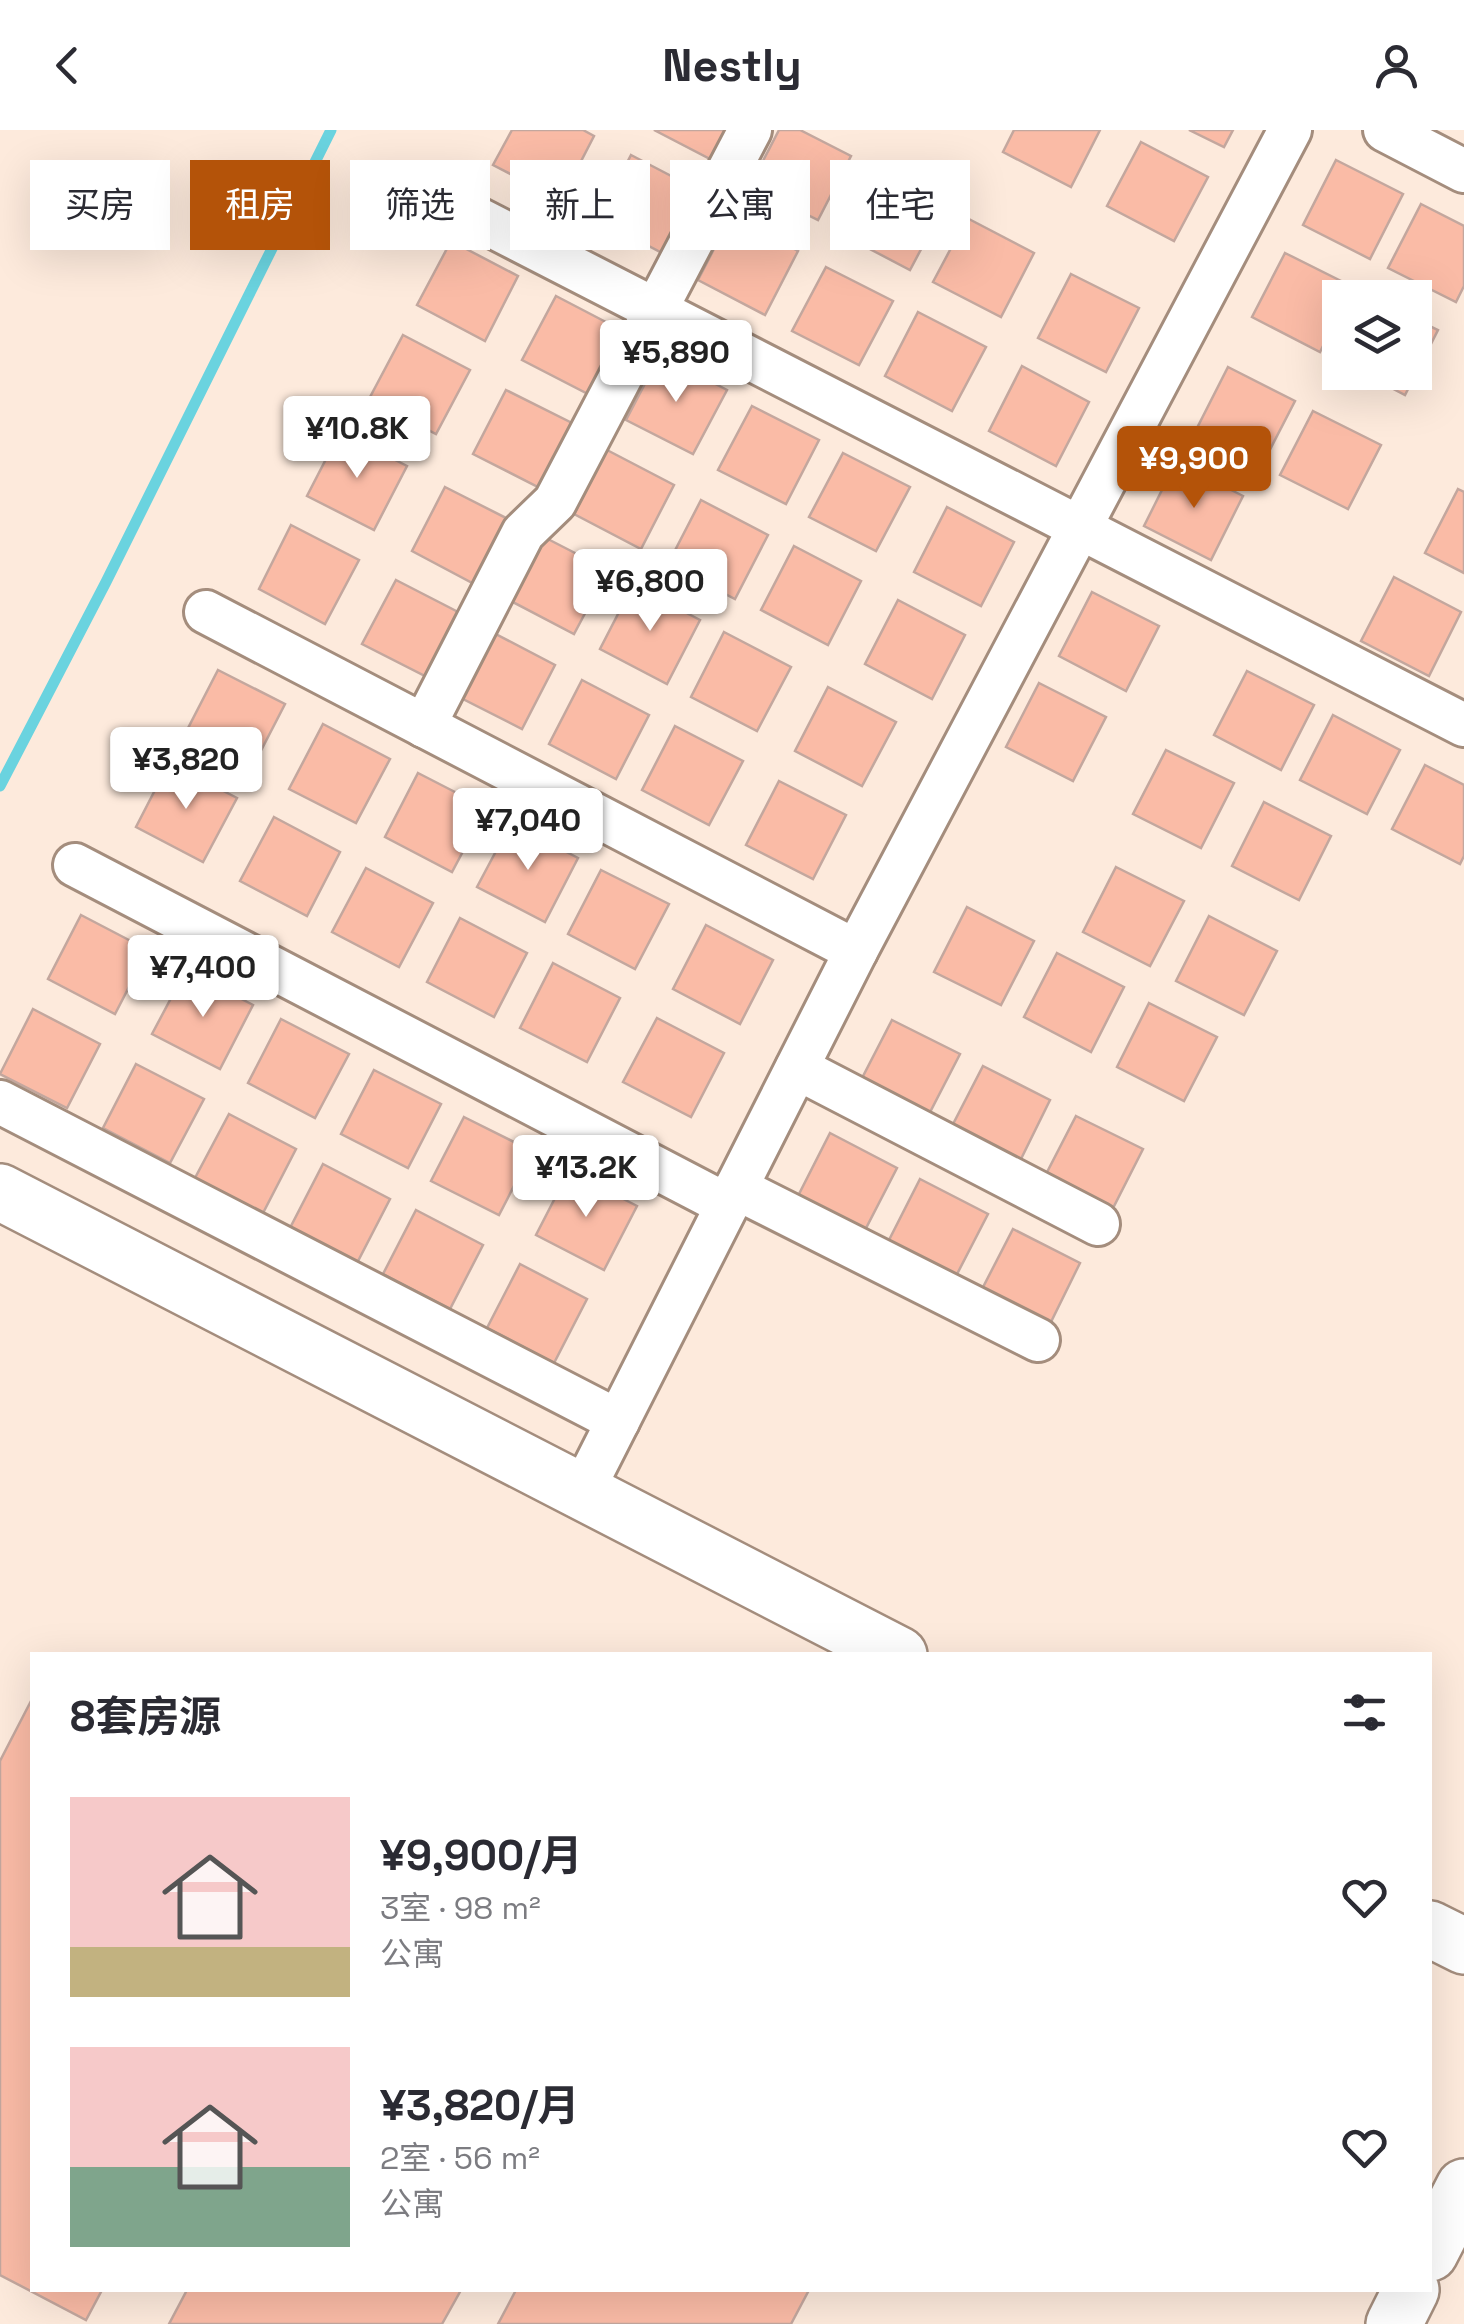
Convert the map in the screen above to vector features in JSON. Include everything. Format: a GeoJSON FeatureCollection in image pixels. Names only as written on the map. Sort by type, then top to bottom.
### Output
{"type":"FeatureCollection","features":[{"type":"Feature","properties":{"kind":"street"},"geometry":{"type":"LineString","coordinates":[[424,726],[523,532],[555,502],[750,130]]}},
{"type":"Feature","properties":{"kind":"street"},"geometry":{"type":"LineString","coordinates":[[582,1492],[856,951],[1290,130]]}},
{"type":"Feature","properties":{"kind":"street"},"geometry":{"type":"LineString","coordinates":[[1385,130],[1464,171]]}},
{"type":"Feature","properties":{"kind":"street"},"geometry":{"type":"LineString","coordinates":[[490,226],[1464,725]]}},
{"type":"Feature","properties":{"kind":"street"},"geometry":{"type":"LineString","coordinates":[[206,612],[856,951]]}},
{"type":"Feature","properties":{"kind":"street"},"geometry":{"type":"LineString","coordinates":[[75,865],[731,1197],[1038,1340]]}},
{"type":"Feature","properties":{"kind":"street"},"geometry":{"type":"LineString","coordinates":[[797,1068],[1098,1224]]}},
{"type":"Feature","properties":{"kind":"street"},"geometry":{"type":"LineString","coordinates":[[0,1102],[618,1421]]}},
{"type":"Feature","properties":{"kind":"street"},"geometry":{"type":"LineString","coordinates":[[0,1192],[893,1652]]}},
{"type":"Feature","properties":{"kind":"street"},"geometry":{"type":"LineString","coordinates":[[0,1234],[816,1652]]}},
{"type":"Feature","properties":{"kind":"street"},"geometry":{"type":"LineString","coordinates":[[1432,1930],[1464,1946]]}},
{"type":"Feature","properties":{"kind":"street"},"geometry":{"type":"LineString","coordinates":[[1432,1968],[1464,1984]]}},
{"type":"Feature","properties":{"kind":"street"},"geometry":{"type":"LineString","coordinates":[[1432,2249],[1464,2187]]}},
{"type":"Feature","properties":{"kind":"street"},"geometry":{"type":"LineString","coordinates":[[1394,2324],[1410,2292]]}},
{"type":"Feature","properties":{"kind":"building"},"geometry":{"type":"Polygon","coordinates":[[[512,130],[583,130],[594,136],[582,160],[510,160],[510,174],[493,165],[512,130]]]}},
{"type":"Feature","properties":{"kind":"building"},"geometry":{"type":"Polygon","coordinates":[[[654,130],[730,130],[712,160],[654,130]]]}},
{"type":"Feature","properties":{"kind":"building"},"geometry":{"type":"Polygon","coordinates":[[[779,130],[800,130],[851,156],[849,160],[830,160],[830,197],[818,220],[810,216],[810,160],[763,160],[779,130]]]}},
{"type":"Feature","properties":{"kind":"building"},"geometry":{"type":"Polygon","coordinates":[[[1014,130],[1100,130],[1071,187],[1003,152],[1014,130]]]}},
{"type":"Feature","properties":{"kind":"building"},"geometry":{"type":"Polygon","coordinates":[[[1189,130],[1233,130],[1224,147],[1189,130]]]}},
{"type":"Feature","properties":{"kind":"building"},"geometry":{"type":"Polygon","coordinates":[[[1141,142],[1208,177],[1174,241],[1107,206],[1141,142]]]}},
{"type":"Feature","properties":{"kind":"building"},"geometry":{"type":"Polygon","coordinates":[[[1336,160],[1403,194],[1370,259],[1303,225],[1336,160]]]}},
{"type":"Feature","properties":{"kind":"building"},"geometry":{"type":"Polygon","coordinates":[[[650,165],[670,175],[670,243],[664,254],[650,247],[650,165]]]}},
{"type":"Feature","properties":{"kind":"building"},"geometry":{"type":"Polygon","coordinates":[[[1421,204],[1464,226],[1464,286],[1456,302],[1432,290],[1432,280],[1412,280],[1388,268],[1421,204]]]}},
{"type":"Feature","properties":{"kind":"building"},"geometry":{"type":"Polygon","coordinates":[[[970,220],[1034,253],[1001,317],[933,282],[950,250],[970,250],[970,220]]]}},
{"type":"Feature","properties":{"kind":"building"},"geometry":{"type":"Polygon","coordinates":[[[446,250],[468,250],[518,276],[485,341],[417,305],[446,250]]]}},
{"type":"Feature","properties":{"kind":"building"},"geometry":{"type":"Polygon","coordinates":[[[713,250],[798,251],[765,315],[698,280],[713,250]]]}},
{"type":"Feature","properties":{"kind":"building"},"geometry":{"type":"Polygon","coordinates":[[[872,250],[921,250],[910,270],[872,250]]]}},
{"type":"Feature","properties":{"kind":"building"},"geometry":{"type":"Polygon","coordinates":[[[1285,253],[1339,280],[1322,280],[1320,352],[1252,317],[1285,253]]]}},
{"type":"Feature","properties":{"kind":"building"},"geometry":{"type":"Polygon","coordinates":[[[826,267],[893,301],[859,365],[792,331],[826,267]]]}},
{"type":"Feature","properties":{"kind":"building"},"geometry":{"type":"Polygon","coordinates":[[[1071,274],[1139,308],[1106,372],[1038,338],[1071,274]]]}},
{"type":"Feature","properties":{"kind":"building"},"geometry":{"type":"Polygon","coordinates":[[[556,296],[623,331],[590,395],[522,360],[556,296]]]}},
{"type":"Feature","properties":{"kind":"building"},"geometry":{"type":"Polygon","coordinates":[[[918,312],[986,347],[952,411],[885,376],[918,312]]]}},
{"type":"Feature","properties":{"kind":"building"},"geometry":{"type":"Polygon","coordinates":[[[403,335],[470,370],[436,434],[369,399],[403,335]]]}},
{"type":"Feature","properties":{"kind":"building"},"geometry":{"type":"Polygon","coordinates":[[[660,355],[727,390],[693,454],[626,420],[660,355]]]}},
{"type":"Feature","properties":{"kind":"building"},"geometry":{"type":"Polygon","coordinates":[[[1022,366],[1089,402],[1056,466],[989,431],[1022,366]]]}},
{"type":"Feature","properties":{"kind":"building"},"geometry":{"type":"Polygon","coordinates":[[[1228,367],[1295,401],[1262,465],[1195,432],[1228,367]]]}},
{"type":"Feature","properties":{"kind":"building"},"geometry":{"type":"Polygon","coordinates":[[[506,390],[574,424],[540,488],[473,454],[506,390]]]}},
{"type":"Feature","properties":{"kind":"building"},"geometry":{"type":"Polygon","coordinates":[[[752,406],[819,440],[786,504],[718,470],[752,406]]]}},
{"type":"Feature","properties":{"kind":"building"},"geometry":{"type":"Polygon","coordinates":[[[1313,411],[1381,445],[1348,509],[1280,475],[1313,411]]]}},
{"type":"Feature","properties":{"kind":"building"},"geometry":{"type":"Polygon","coordinates":[[[340,432],[407,466],[374,530],[307,496],[340,432]]]}},
{"type":"Feature","properties":{"kind":"building"},"geometry":{"type":"Polygon","coordinates":[[[607,450],[674,485],[641,549],[574,514],[607,450]]]}},
{"type":"Feature","properties":{"kind":"building"},"geometry":{"type":"Polygon","coordinates":[[[843,453],[910,487],[876,551],[809,517],[843,453]]]}},
{"type":"Feature","properties":{"kind":"building"},"geometry":{"type":"Polygon","coordinates":[[[1176,462],[1243,496],[1211,560],[1144,526],[1176,462]]]}},
{"type":"Feature","properties":{"kind":"building"},"geometry":{"type":"Polygon","coordinates":[[[445,487],[512,521],[478,586],[412,551],[445,487]]]}},
{"type":"Feature","properties":{"kind":"building"},"geometry":{"type":"Polygon","coordinates":[[[1458,489],[1464,492],[1464,573],[1425,553],[1458,489]]]}},
{"type":"Feature","properties":{"kind":"building"},"geometry":{"type":"Polygon","coordinates":[[[701,500],[768,535],[735,599],[668,564],[701,500]]]}},
{"type":"Feature","properties":{"kind":"building"},"geometry":{"type":"Polygon","coordinates":[[[947,507],[1014,542],[981,606],[914,572],[947,507]]]}},
{"type":"Feature","properties":{"kind":"building"},"geometry":{"type":"Polygon","coordinates":[[[291,525],[359,560],[325,624],[259,589],[291,525]]]}},
{"type":"Feature","properties":{"kind":"building"},"geometry":{"type":"Polygon","coordinates":[[[540,535],[608,570],[574,634],[507,599],[540,535]]]}},
{"type":"Feature","properties":{"kind":"building"},"geometry":{"type":"Polygon","coordinates":[[[794,546],[861,581],[828,645],[761,610],[794,546]]]}},
{"type":"Feature","properties":{"kind":"building"},"geometry":{"type":"Polygon","coordinates":[[[1394,577],[1461,612],[1429,676],[1361,641],[1394,577]]]}},
{"type":"Feature","properties":{"kind":"building"},"geometry":{"type":"Polygon","coordinates":[[[396,580],[462,614],[429,678],[362,644],[396,580]]]}},
{"type":"Feature","properties":{"kind":"building"},"geometry":{"type":"Polygon","coordinates":[[[633,585],[700,620],[667,684],[600,649],[633,585]]]}},
{"type":"Feature","properties":{"kind":"building"},"geometry":{"type":"Polygon","coordinates":[[[1092,592],[1159,626],[1126,691],[1059,656],[1092,592]]]}},
{"type":"Feature","properties":{"kind":"building"},"geometry":{"type":"Polygon","coordinates":[[[898,600],[965,635],[932,699],[865,664],[898,600]]]}},
{"type":"Feature","properties":{"kind":"building"},"geometry":{"type":"Polygon","coordinates":[[[488,630],[555,665],[522,729],[455,695],[488,630]]]}},
{"type":"Feature","properties":{"kind":"building"},"geometry":{"type":"Polygon","coordinates":[[[724,632],[791,667],[757,731],[691,697],[724,632]]]}},
{"type":"Feature","properties":{"kind":"building"},"geometry":{"type":"Polygon","coordinates":[[[218,670],[285,704],[252,768],[185,734],[218,670]]]}},
{"type":"Feature","properties":{"kind":"building"},"geometry":{"type":"Polygon","coordinates":[[[1247,671],[1314,705],[1281,770],[1214,735],[1247,671]]]}},
{"type":"Feature","properties":{"kind":"building"},"geometry":{"type":"Polygon","coordinates":[[[582,680],[649,715],[616,779],[549,744],[582,680]]]}},
{"type":"Feature","properties":{"kind":"building"},"geometry":{"type":"Polygon","coordinates":[[[1039,683],[1106,717],[1073,781],[1006,747],[1039,683]]]}},
{"type":"Feature","properties":{"kind":"building"},"geometry":{"type":"Polygon","coordinates":[[[828,687],[896,722],[862,786],[795,751],[828,687]]]}},
{"type":"Feature","properties":{"kind":"building"},"geometry":{"type":"Polygon","coordinates":[[[1333,715],[1400,750],[1367,814],[1300,780],[1333,715]]]}},
{"type":"Feature","properties":{"kind":"building"},"geometry":{"type":"Polygon","coordinates":[[[323,724],[390,759],[356,823],[289,789],[323,724]]]}},
{"type":"Feature","properties":{"kind":"building"},"geometry":{"type":"Polygon","coordinates":[[[675,726],[743,761],[709,825],[642,790],[675,726]]]}},
{"type":"Feature","properties":{"kind":"building"},"geometry":{"type":"Polygon","coordinates":[[[1166,750],[1234,783],[1201,848],[1133,814],[1166,750]]]}},
{"type":"Feature","properties":{"kind":"building"},"geometry":{"type":"Polygon","coordinates":[[[169,763],[237,798],[203,862],[136,827],[169,763]]]}},
{"type":"Feature","properties":{"kind":"building"},"geometry":{"type":"Polygon","coordinates":[[[1425,765],[1464,785],[1464,856],[1460,864],[1392,829],[1425,765]]]}},
{"type":"Feature","properties":{"kind":"building"},"geometry":{"type":"Polygon","coordinates":[[[418,773],[486,808],[452,872],[385,837],[418,773]]]}},
{"type":"Feature","properties":{"kind":"building"},"geometry":{"type":"Polygon","coordinates":[[[779,781],[846,815],[813,879],[746,845],[779,781]]]}},
{"type":"Feature","properties":{"kind":"building"},"geometry":{"type":"Polygon","coordinates":[[[1264,802],[1331,836],[1299,900],[1232,866],[1264,802]]]}},
{"type":"Feature","properties":{"kind":"building"},"geometry":{"type":"Polygon","coordinates":[[[274,817],[340,852],[307,916],[240,881],[274,817]]]}},
{"type":"Feature","properties":{"kind":"building"},"geometry":{"type":"Polygon","coordinates":[[[511,823],[578,858],[545,922],[477,887],[511,823]]]}},
{"type":"Feature","properties":{"kind":"building"},"geometry":{"type":"Polygon","coordinates":[[[1116,867],[1184,901],[1150,966],[1083,932],[1116,867]]]}},
{"type":"Feature","properties":{"kind":"building"},"geometry":{"type":"Polygon","coordinates":[[[366,868],[433,903],[399,967],[332,932],[366,868]]]}},
{"type":"Feature","properties":{"kind":"building"},"geometry":{"type":"Polygon","coordinates":[[[601,870],[669,904],[635,969],[568,934],[601,870]]]}},
{"type":"Feature","properties":{"kind":"building"},"geometry":{"type":"Polygon","coordinates":[[[967,907],[1034,941],[1001,1005],[934,972],[967,907]]]}},
{"type":"Feature","properties":{"kind":"building"},"geometry":{"type":"Polygon","coordinates":[[[81,915],[148,950],[115,1014],[48,979],[81,915]]]}},
{"type":"Feature","properties":{"kind":"building"},"geometry":{"type":"Polygon","coordinates":[[[1209,916],[1277,951],[1244,1015],[1176,981],[1209,916]]]}},
{"type":"Feature","properties":{"kind":"building"},"geometry":{"type":"Polygon","coordinates":[[[460,918],[527,953],[494,1017],[427,982],[460,918]]]}},
{"type":"Feature","properties":{"kind":"building"},"geometry":{"type":"Polygon","coordinates":[[[706,925],[773,960],[740,1024],[673,989],[706,925]]]}},
{"type":"Feature","properties":{"kind":"building"},"geometry":{"type":"Polygon","coordinates":[[[1057,953],[1124,987],[1091,1052],[1024,1017],[1057,953]]]}},
{"type":"Feature","properties":{"kind":"building"},"geometry":{"type":"Polygon","coordinates":[[[553,963],[620,998],[587,1062],[520,1028],[553,963]]]}},
{"type":"Feature","properties":{"kind":"building"},"geometry":{"type":"Polygon","coordinates":[[[186,970],[253,1005],[220,1069],[152,1034],[186,970]]]}},
{"type":"Feature","properties":{"kind":"building"},"geometry":{"type":"Polygon","coordinates":[[[1149,1003],[1217,1037],[1184,1101],[1117,1067],[1149,1003]]]}},
{"type":"Feature","properties":{"kind":"building"},"geometry":{"type":"Polygon","coordinates":[[[33,1009],[100,1044],[67,1108],[0,1074],[33,1009]]]}},
{"type":"Feature","properties":{"kind":"building"},"geometry":{"type":"Polygon","coordinates":[[[657,1018],[724,1053],[691,1117],[623,1082],[657,1018]]]}},
{"type":"Feature","properties":{"kind":"building"},"geometry":{"type":"Polygon","coordinates":[[[281,1019],[349,1054],[315,1118],[248,1083],[281,1019]]]}},
{"type":"Feature","properties":{"kind":"building"},"geometry":{"type":"Polygon","coordinates":[[[892,1020],[960,1054],[927,1118],[859,1084],[892,1020]]]}},
{"type":"Feature","properties":{"kind":"building"},"geometry":{"type":"Polygon","coordinates":[[[136,1064],[204,1099],[170,1163],[103,1128],[136,1064]]]}},
{"type":"Feature","properties":{"kind":"building"},"geometry":{"type":"Polygon","coordinates":[[[983,1066],[1050,1100],[1018,1165],[950,1130],[983,1066]]]}},
{"type":"Feature","properties":{"kind":"building"},"geometry":{"type":"Polygon","coordinates":[[[374,1070],[441,1104],[408,1168],[341,1134],[374,1070]]]}},
{"type":"Feature","properties":{"kind":"building"},"geometry":{"type":"Polygon","coordinates":[[[229,1114],[296,1149],[263,1213],[195,1178],[229,1114]]]}},
{"type":"Feature","properties":{"kind":"building"},"geometry":{"type":"Polygon","coordinates":[[[1076,1116],[1143,1149],[1110,1214],[1043,1180],[1076,1116]]]}},
{"type":"Feature","properties":{"kind":"building"},"geometry":{"type":"Polygon","coordinates":[[[464,1117],[532,1151],[499,1215],[431,1181],[464,1117]]]}},
{"type":"Feature","properties":{"kind":"building"},"geometry":{"type":"Polygon","coordinates":[[[830,1133],[897,1168],[864,1232],[797,1198],[830,1133]]]}},
{"type":"Feature","properties":{"kind":"building"},"geometry":{"type":"Polygon","coordinates":[[[323,1164],[390,1199],[357,1263],[290,1228],[323,1164]]]}},
{"type":"Feature","properties":{"kind":"building"},"geometry":{"type":"Polygon","coordinates":[[[569,1171],[637,1206],[604,1270],[536,1235],[569,1171]]]}},
{"type":"Feature","properties":{"kind":"building"},"geometry":{"type":"Polygon","coordinates":[[[920,1179],[988,1214],[955,1278],[887,1244],[920,1179]]]}},
{"type":"Feature","properties":{"kind":"building"},"geometry":{"type":"Polygon","coordinates":[[[416,1210],[483,1245],[450,1309],[383,1274],[416,1210]]]}},
{"type":"Feature","properties":{"kind":"building"},"geometry":{"type":"Polygon","coordinates":[[[1013,1229],[1080,1263],[1048,1328],[980,1293],[1013,1229]]]}},
{"type":"Feature","properties":{"kind":"building"},"geometry":{"type":"Polygon","coordinates":[[[520,1264],[587,1299],[554,1363],[487,1328],[520,1264]]]}},
{"type":"Feature","properties":{"kind":"building"},"geometry":{"type":"Polygon","coordinates":[[[30,1703],[30,2291],[0,2275],[0,1761],[30,1703]]]}},
{"type":"Feature","properties":{"kind":"building"},"geometry":{"type":"Polygon","coordinates":[[[32,2292],[101,2292],[86,2320],[32,2292]]]}},
{"type":"Feature","properties":{"kind":"building"},"geometry":{"type":"Polygon","coordinates":[[[186,2292],[460,2292],[442,2324],[169,2324],[186,2292]]]}},
{"type":"Feature","properties":{"kind":"building"},"geometry":{"type":"Polygon","coordinates":[[[515,2292],[808,2292],[791,2324],[498,2324],[515,2292]]]}},
{"type":"Feature","properties":{"kind":"waterway"},"geometry":{"type":"LineString","coordinates":[[0,786],[331,130]]}}]}
